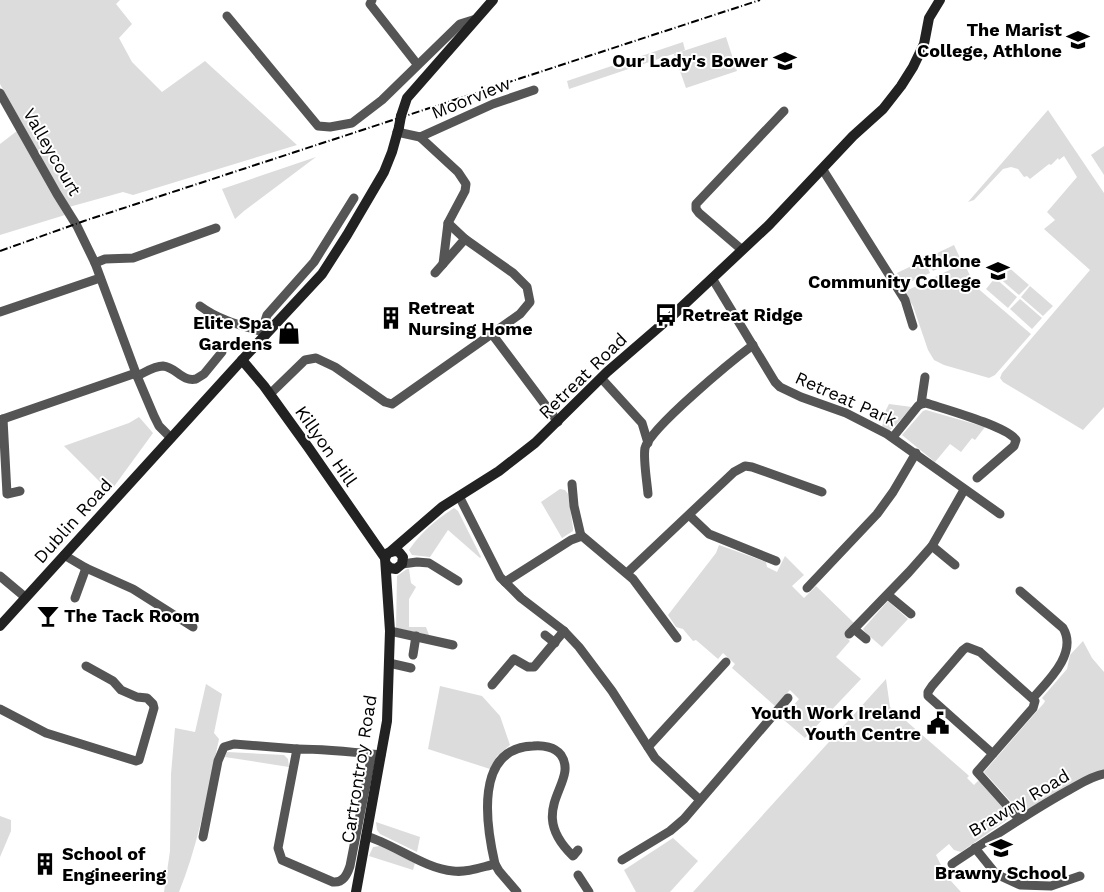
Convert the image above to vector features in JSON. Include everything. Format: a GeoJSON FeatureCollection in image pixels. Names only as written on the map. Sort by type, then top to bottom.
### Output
{"type":"FeatureCollection","features":[{"type":"Feature","properties":{"kind":"street"},"geometry":{"type":"LineString","coordinates":[[372,0],[370,4],[417,64]]}},
{"type":"Feature","properties":{"kind":"street","name":"Dublin Road"},"geometry":{"type":"LineString","coordinates":[[0,626],[242,360],[304,295],[327,267],[384,172],[392,152],[407,98],[493,0]]}},
{"type":"Feature","properties":{"kind":"street","name":"Retreat Road"},"geometry":{"type":"LineString","coordinates":[[392,558],[408,536],[442,507],[511,463],[558,422],[601,378],[712,278],[741,249],[771,227],[853,136],[883,109],[901,86],[924,44],[929,18],[940,0]]}},
{"type":"Feature","properties":{"kind":"street"},"geometry":{"type":"LineString","coordinates":[[227,16],[318,126],[330,127],[352,123],[382,100],[460,24],[476,19]]}},
{"type":"Feature","properties":{"kind":"street","name":"Moorview"},"geometry":{"type":"LineString","coordinates":[[420,137],[493,104],[534,90]]}},
{"type":"Feature","properties":{"kind":"street","name":"Valleycourt"},"geometry":{"type":"LineString","coordinates":[[0,93],[56,194],[77,226],[100,278]]}},
{"type":"Feature","properties":{"kind":"street"},"geometry":{"type":"LineString","coordinates":[[741,249],[698,213],[696,204],[784,111]]}},
{"type":"Feature","properties":{"kind":"street","name":"Moorview"},"geometry":{"type":"LineString","coordinates":[[399,125],[420,137],[458,172],[466,184],[465,191],[448,224]]}},
{"type":"Feature","properties":{"kind":"street"},"geometry":{"type":"LineString","coordinates":[[823,170],[906,300],[913,326]]}},
{"type":"Feature","properties":{"kind":"street"},"geometry":{"type":"LineString","coordinates":[[267,333],[264,324],[267,315],[314,262],[354,198]]}},
{"type":"Feature","properties":{"kind":"street"},"geometry":{"type":"LineString","coordinates":[[270,394],[306,360],[316,358],[335,367],[385,402],[392,404],[520,314],[530,302],[528,288],[513,273],[448,224]]}},
{"type":"Feature","properties":{"kind":"street"},"geometry":{"type":"LineString","coordinates":[[443,264],[448,224]]}},
{"type":"Feature","properties":{"kind":"street"},"geometry":{"type":"LineString","coordinates":[[95,263],[105,259],[133,258],[216,228]]}},
{"type":"Feature","properties":{"kind":"street"},"geometry":{"type":"LineString","coordinates":[[435,273],[466,239]]}},
{"type":"Feature","properties":{"kind":"street"},"geometry":{"type":"LineString","coordinates":[[0,312],[100,278],[136,375],[157,422],[171,438]]}},
{"type":"Feature","properties":{"kind":"street","name":"Retreat Park"},"geometry":{"type":"LineString","coordinates":[[712,278],[775,382],[780,387],[806,399],[846,413],[893,437],[964,490],[1000,514]]}},
{"type":"Feature","properties":{"kind":"street"},"geometry":{"type":"LineString","coordinates":[[200,306],[219,318],[267,333]]}},
{"type":"Feature","properties":{"kind":"street"},"geometry":{"type":"LineString","coordinates":[[492,334],[558,422]]}},
{"type":"Feature","properties":{"kind":"street"},"geometry":{"type":"LineString","coordinates":[[648,494],[645,448],[657,430],[690,398],[753,344]]}},
{"type":"Feature","properties":{"kind":"street"},"geometry":{"type":"LineString","coordinates":[[20,491],[7,494],[2,419],[162,366],[185,378],[196,379],[204,374],[222,352]]}},
{"type":"Feature","properties":{"kind":"street","name":"Killyon Hill"},"geometry":{"type":"LineString","coordinates":[[242,360],[270,394],[392,558]]}},
{"type":"Feature","properties":{"kind":"street"},"geometry":{"type":"LineString","coordinates":[[893,437],[921,404],[925,377]]}},
{"type":"Feature","properties":{"kind":"street"},"geometry":{"type":"LineString","coordinates":[[601,378],[642,423],[648,443]]}},
{"type":"Feature","properties":{"kind":"street"},"geometry":{"type":"LineString","coordinates":[[921,404],[928,404],[964,415],[1005,431],[1015,438],[1014,446],[977,478]]}},
{"type":"Feature","properties":{"kind":"street"},"geometry":{"type":"LineString","coordinates":[[807,588],[877,514],[893,492],[916,453]]}},
{"type":"Feature","properties":{"kind":"street"},"geometry":{"type":"LineString","coordinates":[[627,573],[734,472],[745,466],[822,492]]}},
{"type":"Feature","properties":{"kind":"street"},"geometry":{"type":"LineString","coordinates":[[572,484],[581,536]]}},
{"type":"Feature","properties":{"kind":"street"},"geometry":{"type":"LineString","coordinates":[[866,639],[852,632],[932,546],[964,490]]}},
{"type":"Feature","properties":{"kind":"street"},"geometry":{"type":"LineString","coordinates":[[459,496],[497,571],[505,582],[521,598],[564,631],[579,647],[658,761],[700,800]]}},
{"type":"Feature","properties":{"kind":"street"},"geometry":{"type":"LineString","coordinates":[[689,515],[709,534],[776,561]]}},
{"type":"Feature","properties":{"kind":"street"},"geometry":{"type":"LineString","coordinates":[[505,582],[571,540],[581,536],[586,538],[627,573],[677,638]]}},
{"type":"Feature","properties":{"kind":"street"},"geometry":{"type":"LineString","coordinates":[[932,546],[955,565]]}},
{"type":"Feature","properties":{"kind":"street"},"geometry":{"type":"LineString","coordinates":[[64,556],[133,589],[193,626]]}},
{"type":"Feature","properties":{"kind":"street"},"geometry":{"type":"LineString","coordinates":[[392,558],[432,564],[458,581]]}},
{"type":"Feature","properties":{"kind":"street","name":"Cartrontroy Road"},"geometry":{"type":"LineString","coordinates":[[356,892],[377,754],[387,721],[390,631],[388,591],[392,558]]}},
{"type":"Feature","properties":{"kind":"street"},"geometry":{"type":"LineString","coordinates":[[75,598],[86,568]]}},
{"type":"Feature","properties":{"kind":"street"},"geometry":{"type":"LineString","coordinates":[[0,576],[25,597]]}},
{"type":"Feature","properties":{"kind":"street"},"geometry":{"type":"LineString","coordinates":[[1020,591],[1063,628],[1066,634],[1061,666],[1033,698]]}},
{"type":"Feature","properties":{"kind":"street"},"geometry":{"type":"LineString","coordinates":[[888,595],[911,614]]}},
{"type":"Feature","properties":{"kind":"street"},"geometry":{"type":"LineString","coordinates":[[390,631],[453,645]]}},
{"type":"Feature","properties":{"kind":"street"},"geometry":{"type":"LineString","coordinates":[[492,685],[514,659],[528,667],[534,667],[564,631]]}},
{"type":"Feature","properties":{"kind":"street"},"geometry":{"type":"LineString","coordinates":[[545,635],[555,643]]}},
{"type":"Feature","properties":{"kind":"street"},"geometry":{"type":"LineString","coordinates":[[389,663],[411,664],[416,636]]}},
{"type":"Feature","properties":{"kind":"street"},"geometry":{"type":"LineString","coordinates":[[993,754],[930,699],[928,692],[963,650],[969,647],[985,656],[1035,701],[1033,708],[993,754],[974,775],[1019,819]]}},
{"type":"Feature","properties":{"kind":"street"},"geometry":{"type":"LineString","coordinates":[[648,747],[726,662]]}},
{"type":"Feature","properties":{"kind":"street"},"geometry":{"type":"LineString","coordinates":[[0,709],[46,733],[136,761],[139,760],[154,708],[153,704],[147,698],[137,697],[121,690],[113,681],[86,666]]}},
{"type":"Feature","properties":{"kind":"street"},"geometry":{"type":"LineString","coordinates":[[622,860],[677,826],[788,698]]}},
{"type":"Feature","properties":{"kind":"street"},"geometry":{"type":"LineString","coordinates":[[203,837],[218,760],[224,747],[227,745],[297,750],[336,750],[377,754],[350,866],[345,877],[336,883],[286,862],[280,856],[278,848],[297,750]]}},
{"type":"Feature","properties":{"kind":"street"},"geometry":{"type":"LineString","coordinates":[[517,892],[502,876],[495,864],[487,815],[489,787],[497,766],[509,750],[521,747],[545,746],[556,751],[562,757],[565,771],[552,807],[552,824],[556,835],[573,856],[578,850]]}},
{"type":"Feature","properties":{"kind":"street","name":"Brawny Road"},"geometry":{"type":"LineString","coordinates":[[952,864],[1019,819],[1090,779],[1104,774]]}},
{"type":"Feature","properties":{"kind":"street"},"geometry":{"type":"LineString","coordinates":[[366,836],[386,843],[444,870],[462,871],[495,864]]}},
{"type":"Feature","properties":{"kind":"street"},"geometry":{"type":"LineString","coordinates":[[975,848],[996,874],[1020,885],[1051,886],[1080,876]]}},
{"type":"Feature","properties":{"kind":"street"},"geometry":{"type":"LineString","coordinates":[[578,875],[589,892]]}},
{"type":"Feature","properties":{"kind":"shaded area"},"geometry":{"type":"Polygon","coordinates":[[[0,0],[120,0],[116,4],[132,24],[119,38],[132,62],[162,92],[205,61],[297,145],[133,195],[123,192],[69,207],[0,84],[0,0]]]}},
{"type":"Feature","properties":{"kind":"shaded area"},"geometry":{"type":"Polygon","coordinates":[[[726,37],[737,71],[686,88],[674,54],[726,37]]]}},
{"type":"Feature","properties":{"kind":"shaded area"},"geometry":{"type":"Polygon","coordinates":[[[683,42],[685,50],[569,89],[567,81],[683,42]]]}},
{"type":"Feature","properties":{"kind":"shaded area"},"geometry":{"type":"Polygon","coordinates":[[[1048,110],[1104,193],[1104,407],[1083,430],[1003,382],[1000,378],[1002,373],[1090,270],[1044,229],[1055,220],[1047,212],[1077,177],[1064,156],[1059,160],[1058,158],[1051,165],[1049,164],[1030,179],[1027,176],[1024,177],[1018,169],[1011,167],[1003,169],[974,200],[968,202],[1048,110]]]}},
{"type":"Feature","properties":{"kind":"shaded area"},"geometry":{"type":"Polygon","coordinates":[[[17,131],[65,215],[0,235],[0,144],[17,131]]]}},
{"type":"Feature","properties":{"kind":"shaded area"},"geometry":{"type":"Polygon","coordinates":[[[1104,146],[1104,175],[1091,155],[1104,146]]]}},
{"type":"Feature","properties":{"kind":"shaded area"},"geometry":{"type":"Polygon","coordinates":[[[316,157],[244,211],[235,219],[222,189],[316,157]]]}},
{"type":"Feature","properties":{"kind":"shaded area"},"geometry":{"type":"Polygon","coordinates":[[[954,245],[960,258],[933,271],[927,258],[954,245]]]}},
{"type":"Feature","properties":{"kind":"shaded area"},"geometry":{"type":"Polygon","coordinates":[[[924,260],[930,273],[903,285],[897,273],[924,260]]]}},
{"type":"Feature","properties":{"kind":"shaded area"},"geometry":{"type":"Polygon","coordinates":[[[964,263],[975,286],[1031,334],[995,375],[989,378],[944,365],[934,360],[928,350],[913,306],[904,292],[964,263]]]}},
{"type":"Feature","properties":{"kind":"shaded area"},"geometry":{"type":"Polygon","coordinates":[[[1006,265],[1029,285],[1019,295],[997,276],[1006,265]]]}},
{"type":"Feature","properties":{"kind":"shaded area"},"geometry":{"type":"Polygon","coordinates":[[[995,278],[1017,297],[1008,308],[986,289],[995,278]]]}},
{"type":"Feature","properties":{"kind":"shaded area"},"geometry":{"type":"Polygon","coordinates":[[[1030,286],[1053,306],[1043,316],[1021,297],[1030,286]]]}},
{"type":"Feature","properties":{"kind":"shaded area"},"geometry":{"type":"Polygon","coordinates":[[[1020,299],[1042,318],[1032,329],[1010,309],[1020,299]]]}},
{"type":"Feature","properties":{"kind":"shaded area"},"geometry":{"type":"Polygon","coordinates":[[[889,404],[912,407],[889,431],[882,427],[889,404]]]}},
{"type":"Feature","properties":{"kind":"shaded area"},"geometry":{"type":"Polygon","coordinates":[[[926,410],[985,427],[975,440],[972,438],[961,452],[950,444],[935,462],[902,435],[926,410]]]}},
{"type":"Feature","properties":{"kind":"shaded area"},"geometry":{"type":"Polygon","coordinates":[[[139,417],[153,433],[110,492],[64,446],[129,423],[139,417]]]}},
{"type":"Feature","properties":{"kind":"shaded area"},"geometry":{"type":"Polygon","coordinates":[[[560,489],[565,490],[568,494],[573,528],[573,531],[562,538],[541,502],[560,489]]]}},
{"type":"Feature","properties":{"kind":"shaded area"},"geometry":{"type":"Polygon","coordinates":[[[454,508],[458,511],[481,557],[448,530],[430,557],[412,555],[409,550],[424,532],[454,508]]]}},
{"type":"Feature","properties":{"kind":"shaded area"},"geometry":{"type":"Polygon","coordinates":[[[719,545],[766,562],[767,567],[777,572],[785,556],[804,575],[792,586],[804,598],[816,586],[855,624],[844,635],[850,641],[836,657],[861,679],[805,738],[778,715],[786,706],[792,707],[799,699],[790,690],[775,706],[732,668],[735,664],[723,653],[718,659],[696,640],[693,641],[683,629],[676,627],[668,615],[716,553],[719,545]]]}},
{"type":"Feature","properties":{"kind":"shaded area"},"geometry":{"type":"Polygon","coordinates":[[[409,569],[411,583],[416,587],[409,599],[409,627],[426,627],[429,635],[396,628],[397,576],[409,569]]]}},
{"type":"Feature","properties":{"kind":"shaded area"},"geometry":{"type":"Polygon","coordinates":[[[888,601],[908,619],[882,647],[863,629],[888,601]]]}},
{"type":"Feature","properties":{"kind":"shaded area"},"geometry":{"type":"Polygon","coordinates":[[[1083,641],[1092,658],[1104,672],[1104,770],[1023,813],[1020,812],[984,772],[1044,703],[1045,701],[1042,698],[1067,669],[1070,655],[1083,641]]]}},
{"type":"Feature","properties":{"kind":"shaded area"},"geometry":{"type":"Polygon","coordinates":[[[886,679],[890,707],[967,774],[969,776],[967,778],[974,785],[978,781],[980,782],[1010,816],[961,852],[954,850],[949,844],[936,855],[942,867],[940,869],[961,892],[693,892],[886,679]]]}},
{"type":"Feature","properties":{"kind":"shaded area"},"geometry":{"type":"Polygon","coordinates":[[[206,684],[222,694],[214,733],[219,739],[202,816],[186,873],[179,892],[164,892],[170,851],[171,774],[175,728],[195,732],[206,684]]]}},
{"type":"Feature","properties":{"kind":"shaded area"},"geometry":{"type":"Polygon","coordinates":[[[440,686],[482,696],[500,716],[510,745],[497,756],[490,769],[428,749],[440,686]]]}},
{"type":"Feature","properties":{"kind":"shaded area"},"geometry":{"type":"Polygon","coordinates":[[[227,752],[284,755],[288,759],[289,767],[225,757],[227,752]]]}},
{"type":"Feature","properties":{"kind":"shaded area"},"geometry":{"type":"Polygon","coordinates":[[[0,816],[11,820],[11,831],[0,857],[0,816]]]}},
{"type":"Feature","properties":{"kind":"shaded area"},"geometry":{"type":"Polygon","coordinates":[[[376,822],[420,837],[417,852],[380,834],[377,830],[376,822]]]}},
{"type":"Feature","properties":{"kind":"shaded area"},"geometry":{"type":"Polygon","coordinates":[[[673,838],[698,861],[670,892],[636,892],[624,870],[673,838]]]}},
{"type":"Feature","properties":{"kind":"shaded area"},"geometry":{"type":"Polygon","coordinates":[[[380,846],[415,863],[413,870],[369,856],[373,847],[380,846]]]}},
{"type":"Feature","properties":{"kind":"railway"},"geometry":{"type":"LineString","coordinates":[[0,251],[84,221],[760,0]]}},
{"type":"Feature","properties":{"kind":"place","name":"The Marist College, Athlone"},"geometry":{"type":"Point","coordinates":[1078,40]}},
{"type":"Feature","properties":{"kind":"place","name":"Our Lady's Bower"},"geometry":{"type":"Point","coordinates":[785,61]}},
{"type":"Feature","properties":{"kind":"place","name":"Athlone Community College"},"geometry":{"type":"Point","coordinates":[998,271]}},
{"type":"Feature","properties":{"kind":"place","name":"Retreat Ridge"},"geometry":{"type":"Point","coordinates":[666,315]}},
{"type":"Feature","properties":{"kind":"place","name":"Retreat Nursing Home"},"geometry":{"type":"Point","coordinates":[391,318]}},
{"type":"Feature","properties":{"kind":"place","name":"Elite Spa Gardens"},"geometry":{"type":"Point","coordinates":[289,333]}},
{"type":"Feature","properties":{"kind":"place","name":"The Tack Room"},"geometry":{"type":"Point","coordinates":[48,616]}},
{"type":"Feature","properties":{"kind":"place","name":"Youth Work Ireland Youth Centre"},"geometry":{"type":"Point","coordinates":[938,723]}},
{"type":"Feature","properties":{"kind":"place","name":"Brawny School"},"geometry":{"type":"Point","coordinates":[1001,848]}},
{"type":"Feature","properties":{"kind":"place","name":"School of Engineering"},"geometry":{"type":"Point","coordinates":[45,864]}}]}
